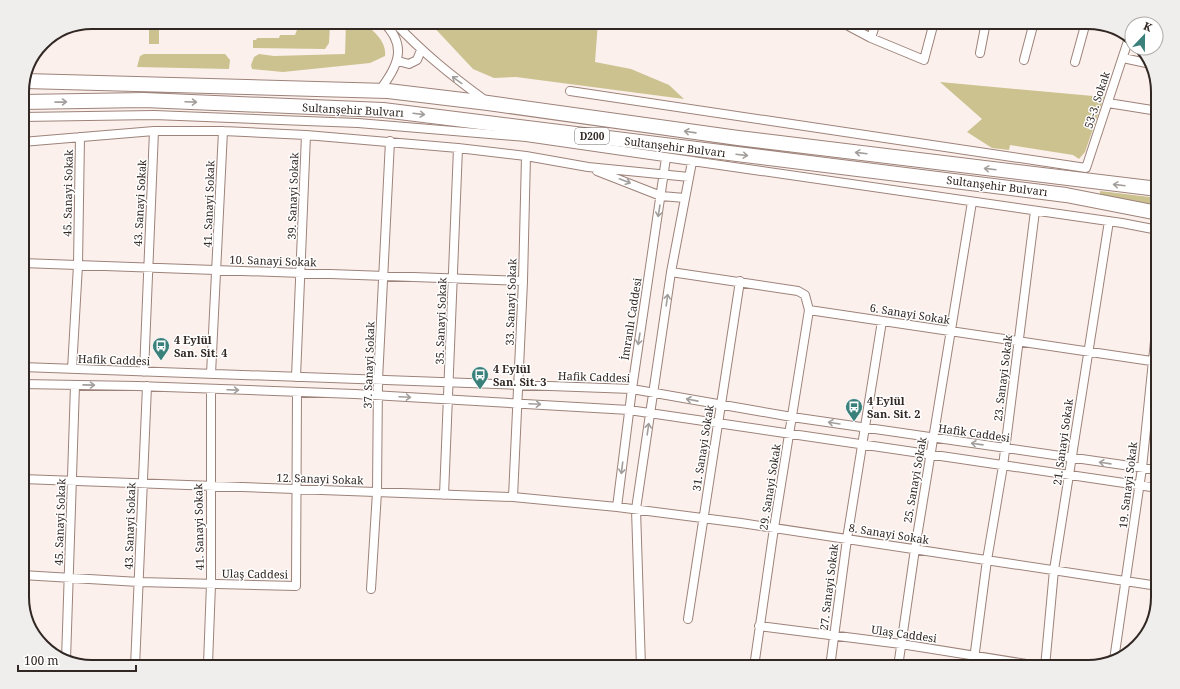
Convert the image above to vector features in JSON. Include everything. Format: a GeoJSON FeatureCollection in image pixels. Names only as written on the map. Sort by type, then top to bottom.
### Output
{"type":"FeatureCollection","features":[{"type":"Feature","properties":{"kind":"highway","name":"Sultanşehir Bulvarı"},"geometry":{"type":"LineString","coordinates":[[30,81],[379,91],[488,103],[738,138],[1151,188]]}},
{"type":"Feature","properties":{"kind":"highway","name":"Sultanşehir Bulvarı"},"geometry":{"type":"LineString","coordinates":[[29,102],[144,100],[383,110],[1066,195],[1151,212]]}},
{"type":"Feature","properties":{"kind":"street"},"geometry":{"type":"LineString","coordinates":[[379,91],[392,74],[398,61],[398,46],[389,29]]}},
{"type":"Feature","properties":{"kind":"street"},"geometry":{"type":"LineString","coordinates":[[401,29],[421,50],[449,74],[488,103]]}},
{"type":"Feature","properties":{"kind":"street"},"geometry":{"type":"LineString","coordinates":[[854,29],[871,38],[924,60],[932,29]]}},
{"type":"Feature","properties":{"kind":"street"},"geometry":{"type":"LineString","coordinates":[[871,38],[874,29]]}},
{"type":"Feature","properties":{"kind":"street"},"geometry":{"type":"LineString","coordinates":[[980,53],[985,29]]}},
{"type":"Feature","properties":{"kind":"street"},"geometry":{"type":"LineString","coordinates":[[1024,60],[1032,29]]}},
{"type":"Feature","properties":{"kind":"street"},"geometry":{"type":"LineString","coordinates":[[1074,62],[1084,29]]}},
{"type":"Feature","properties":{"kind":"street"},"geometry":{"type":"LineString","coordinates":[[398,61],[409,64],[417,60],[421,50]]}},
{"type":"Feature","properties":{"kind":"street","name":"53-3. Sokak"},"geometry":{"type":"LineString","coordinates":[[570,91],[1086,168],[1124,52]]}},
{"type":"Feature","properties":{"kind":"street"},"geometry":{"type":"LineString","coordinates":[[1122,58],[1144,62]]}},
{"type":"Feature","properties":{"kind":"street"},"geometry":{"type":"LineString","coordinates":[[1108,103],[1151,110]]}},
{"type":"Feature","properties":{"kind":"street"},"geometry":{"type":"LineString","coordinates":[[29,118],[154,115],[358,123],[526,137],[1109,221],[1151,229]]}},
{"type":"Feature","properties":{"kind":"street"},"geometry":{"type":"LineString","coordinates":[[29,141],[154,131],[223,131],[306,135],[458,148],[526,156],[588,167],[689,177]]}},
{"type":"Feature","properties":{"kind":"street","name":"43. Sanayi Sokak"},"geometry":{"type":"LineString","coordinates":[[144,372],[154,131]]}},
{"type":"Feature","properties":{"kind":"street","name":"41. Sanayi Sokak"},"geometry":{"type":"LineString","coordinates":[[212,374],[218,270],[223,131]]}},
{"type":"Feature","properties":{"kind":"street","name":"39. Sanayi Sokak"},"geometry":{"type":"LineString","coordinates":[[296,377],[306,135]]}},
{"type":"Feature","properties":{"kind":"street","name":"45. Sanayi Sokak"},"geometry":{"type":"LineString","coordinates":[[72,369],[78,266],[80,137]]}},
{"type":"Feature","properties":{"kind":"street","name":"37. Sanayi Sokak"},"geometry":{"type":"LineString","coordinates":[[371,589],[377,492],[378,380],[390,141]]}},
{"type":"Feature","properties":{"kind":"street","name":"35. Sanayi Sokak"},"geometry":{"type":"LineString","coordinates":[[444,495],[450,382],[458,148]]}},
{"type":"Feature","properties":{"kind":"street","name":"33. Sanayi Sokak"},"geometry":{"type":"LineString","coordinates":[[513,497],[523,281],[526,156]]}},
{"type":"Feature","properties":{"kind":"street","name":"İmranlı Caddesi"},"geometry":{"type":"LineString","coordinates":[[617,507],[629,410],[666,158]]}},
{"type":"Feature","properties":{"kind":"street"},"geometry":{"type":"LineString","coordinates":[[641,660],[636,509],[671,272],[692,162]]}},
{"type":"Feature","properties":{"kind":"street"},"geometry":{"type":"LineString","coordinates":[[588,167],[661,196],[685,198]]}},
{"type":"Feature","properties":{"kind":"street","name":"25. Sanayi Sokak"},"geometry":{"type":"LineString","coordinates":[[899,660],[914,549],[932,454],[950,332],[972,202]]}},
{"type":"Feature","properties":{"kind":"street","name":"23. Sanayi Sokak"},"geometry":{"type":"LineString","coordinates":[[974,660],[987,560],[1003,466],[1035,211]]}},
{"type":"Feature","properties":{"kind":"street","name":"21. Sanayi Sokak"},"geometry":{"type":"LineString","coordinates":[[1046,660],[1054,570],[1109,221]]}},
{"type":"Feature","properties":{"kind":"street","name":"10. Sanayi Sokak"},"geometry":{"type":"LineString","coordinates":[[29,263],[383,276],[454,277],[523,281]]}},
{"type":"Feature","properties":{"kind":"street"},"geometry":{"type":"LineString","coordinates":[[671,272],[740,281],[798,291],[804,295],[809,310]]}},
{"type":"Feature","properties":{"kind":"street","name":"31. Sanayi Sokak"},"geometry":{"type":"LineString","coordinates":[[688,619],[722,406],[740,281]]}},
{"type":"Feature","properties":{"kind":"street","name":"6. Sanayi Sokak"},"geometry":{"type":"LineString","coordinates":[[809,310],[1151,361]]}},
{"type":"Feature","properties":{"kind":"street","name":"29. Sanayi Sokak"},"geometry":{"type":"LineString","coordinates":[[755,660],[774,528],[809,310]]}},
{"type":"Feature","properties":{"kind":"street","name":"27. Sanayi Sokak"},"geometry":{"type":"LineString","coordinates":[[831,660],[847,539],[882,321]]}},
{"type":"Feature","properties":{"kind":"street","name":"Hafik Caddesi"},"geometry":{"type":"LineString","coordinates":[[29,367],[632,389],[722,406],[792,417],[1151,469]]}},
{"type":"Feature","properties":{"kind":"street"},"geometry":{"type":"LineString","coordinates":[[29,384],[147,386],[379,395],[629,410],[719,422],[1003,466],[1151,487]]}},
{"type":"Feature","properties":{"kind":"street","name":"45. Sanayi Sokak"},"geometry":{"type":"LineString","coordinates":[[66,654],[75,385]]}},
{"type":"Feature","properties":{"kind":"street","name":"43. Sanayi Sokak"},"geometry":{"type":"LineString","coordinates":[[136,660],[147,386]]}},
{"type":"Feature","properties":{"kind":"street","name":"41. Sanayi Sokak"},"geometry":{"type":"LineString","coordinates":[[208,660],[211,584],[211,389]]}},
{"type":"Feature","properties":{"kind":"street"},"geometry":{"type":"LineString","coordinates":[[296,490],[297,392]]}},
{"type":"Feature","properties":{"kind":"street","name":"19. Sanayi Sokak"},"geometry":{"type":"LineString","coordinates":[[1115,654],[1151,400]]}},
{"type":"Feature","properties":{"kind":"street","name":"12. Sanayi Sokak"},"geometry":{"type":"LineString","coordinates":[[29,479],[513,497],[617,507]]}},
{"type":"Feature","properties":{"kind":"street","name":"Ulaş Caddesi"},"geometry":{"type":"LineString","coordinates":[[29,575],[139,582],[296,586],[296,490]]}},
{"type":"Feature","properties":{"kind":"street","name":"8. Sanayi Sokak"},"geometry":{"type":"LineString","coordinates":[[617,507],[774,528],[1151,585]]}},
{"type":"Feature","properties":{"kind":"street","name":"Ulaş Caddesi"},"geometry":{"type":"LineString","coordinates":[[759,626],[901,644],[1004,660]]}},
{"type":"Feature","properties":{"kind":"shaded area"},"geometry":{"type":"Polygon","coordinates":[[[149,29],[159,29],[159,44],[149,44],[149,29]]]}},
{"type":"Feature","properties":{"kind":"shaded area"},"geometry":{"type":"Polygon","coordinates":[[[330,29],[329,43],[325,49],[253,48],[253,40],[256,40],[257,38],[279,38],[280,35],[295,35],[297,30],[330,29]]]}},
{"type":"Feature","properties":{"kind":"shaded area"},"geometry":{"type":"Polygon","coordinates":[[[346,29],[371,29],[382,41],[385,51],[385,56],[370,63],[283,72],[252,69],[251,65],[254,57],[259,54],[274,56],[345,54],[346,29]]]}},
{"type":"Feature","properties":{"kind":"shaded area"},"geometry":{"type":"Polygon","coordinates":[[[436,29],[597,29],[595,62],[631,69],[669,85],[684,99],[516,77],[494,78],[473,69],[436,29]]]}},
{"type":"Feature","properties":{"kind":"shaded area"},"geometry":{"type":"Polygon","coordinates":[[[144,54],[225,54],[230,60],[229,69],[137,67],[140,56],[144,54]]]}},
{"type":"Feature","properties":{"kind":"shaded area"},"geometry":{"type":"Polygon","coordinates":[[[940,82],[1104,97],[1085,152],[1079,159],[1073,155],[1010,145],[1009,150],[992,148],[967,132],[982,119],[940,82]]]}},
{"type":"Feature","properties":{"kind":"shaded area"},"geometry":{"type":"Polygon","coordinates":[[[1100,191],[1151,197],[1151,205],[1100,196],[1100,191]]]}},
{"type":"Feature","properties":{"kind":"place","name":"4 Eylül San. Sit. 4"},"geometry":{"type":"Point","coordinates":[161,361]}},
{"type":"Feature","properties":{"kind":"place","name":"4 Eylül San. Sit. 3"},"geometry":{"type":"Point","coordinates":[480,390]}},
{"type":"Feature","properties":{"kind":"place","name":"4 Eylül San. Sit. 2"},"geometry":{"type":"Point","coordinates":[854,422]}}]}
